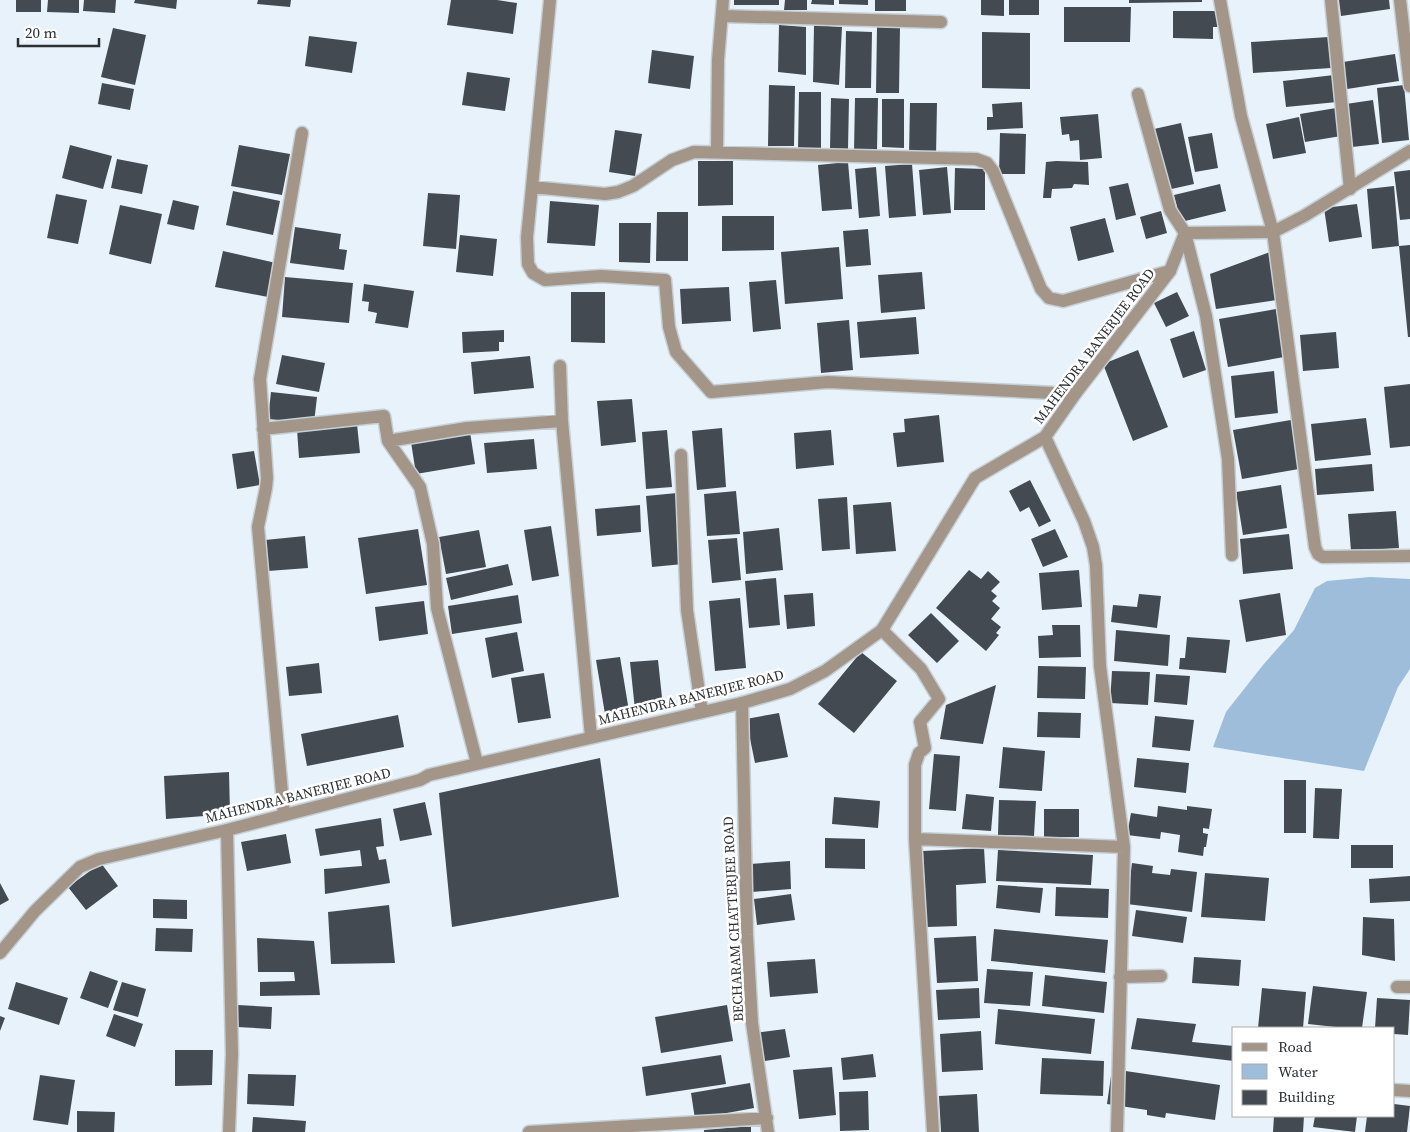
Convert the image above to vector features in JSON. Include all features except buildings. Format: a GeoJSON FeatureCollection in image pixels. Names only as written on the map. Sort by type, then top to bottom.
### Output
{"type":"FeatureCollection","features":[{"type":"Feature","properties":{"kind":"street"},"geometry":{"type":"LineString","coordinates":[[550,0],[527,237],[528,264],[534,273],[545,280],[601,276],[665,280],[669,327],[676,352],[711,392],[828,382],[1075,394]]}},
{"type":"Feature","properties":{"kind":"street"},"geometry":{"type":"LineString","coordinates":[[717,152],[718,60],[723,0]]}},
{"type":"Feature","properties":{"kind":"street"},"geometry":{"type":"LineString","coordinates":[[1220,0],[1241,116],[1273,232],[1314,538],[1318,554],[1323,557],[1410,556]]}},
{"type":"Feature","properties":{"kind":"street"},"geometry":{"type":"LineString","coordinates":[[1331,0],[1350,189]]}},
{"type":"Feature","properties":{"kind":"street"},"geometry":{"type":"LineString","coordinates":[[1400,0],[1410,86]]}},
{"type":"Feature","properties":{"kind":"street"},"geometry":{"type":"LineString","coordinates":[[722,16],[941,22]]}},
{"type":"Feature","properties":{"kind":"street"},"geometry":{"type":"LineString","coordinates":[[1138,94],[1170,210],[1185,233],[1206,316],[1228,459],[1232,556]]}},
{"type":"Feature","properties":{"kind":"street"},"geometry":{"type":"LineString","coordinates":[[284,815],[258,527],[266,488],[260,379],[302,132]]}},
{"type":"Feature","properties":{"kind":"street"},"geometry":{"type":"LineString","coordinates":[[1185,233],[1273,232],[1350,189],[1410,151]]}},
{"type":"Feature","properties":{"kind":"street"},"geometry":{"type":"LineString","coordinates":[[532,187],[605,194],[618,192],[633,186],[672,160],[694,152],[976,159],[987,163],[993,171],[1041,289],[1049,298],[1063,301],[1170,271]]}},
{"type":"Feature","properties":{"kind":"street","name":"MAHENDRA BANERJEE ROAD"},"geometry":{"type":"LineString","coordinates":[[0,953],[35,911],[80,867],[99,859],[227,830],[420,780],[428,775],[477,763],[742,703],[790,689],[825,671],[882,630],[974,478],[1045,437],[1075,394],[1170,271],[1185,233]]}},
{"type":"Feature","properties":{"kind":"street"},"geometry":{"type":"LineString","coordinates":[[560,366],[562,421],[592,737]]}},
{"type":"Feature","properties":{"kind":"street"},"geometry":{"type":"LineString","coordinates":[[263,429],[384,416],[388,441],[420,487],[433,544],[436,608],[477,763]]}},
{"type":"Feature","properties":{"kind":"street"},"geometry":{"type":"LineString","coordinates":[[388,441],[467,428],[562,421]]}},
{"type":"Feature","properties":{"kind":"street"},"geometry":{"type":"LineString","coordinates":[[1045,437],[1094,547],[1098,593],[1100,666],[1124,847],[1117,1132]]}},
{"type":"Feature","properties":{"kind":"street"},"geometry":{"type":"LineString","coordinates":[[681,454],[687,610],[702,712]]}},
{"type":"Feature","properties":{"kind":"street"},"geometry":{"type":"LineString","coordinates":[[882,630],[921,669],[939,699],[920,722],[925,748],[919,753],[915,765],[915,839],[933,1132]]}},
{"type":"Feature","properties":{"kind":"street","name":"BECHARAM CHATTERJEE ROAD"},"geometry":{"type":"LineString","coordinates":[[742,703],[748,964],[754,1043],[768,1132]]}},
{"type":"Feature","properties":{"kind":"street"},"geometry":{"type":"LineString","coordinates":[[227,830],[232,1054],[229,1132]]}},
{"type":"Feature","properties":{"kind":"street"},"geometry":{"type":"LineString","coordinates":[[915,839],[1124,847]]}},
{"type":"Feature","properties":{"kind":"street"},"geometry":{"type":"LineString","coordinates":[[1120,977],[1161,976]]}},
{"type":"Feature","properties":{"kind":"street"},"geometry":{"type":"LineString","coordinates":[[1395,1090],[1410,1091]]}},
{"type":"Feature","properties":{"kind":"street"},"geometry":{"type":"LineString","coordinates":[[529,1132],[663,1128],[767,1118]]}},
{"type":"Feature","properties":{"kind":"water"},"geometry":{"type":"Polygon","coordinates":[[[1370,577],[1410,579],[1410,669],[1398,687],[1364,771],[1213,747],[1226,712],[1263,665],[1294,630],[1315,588],[1327,581],[1370,577]]]}}]}
